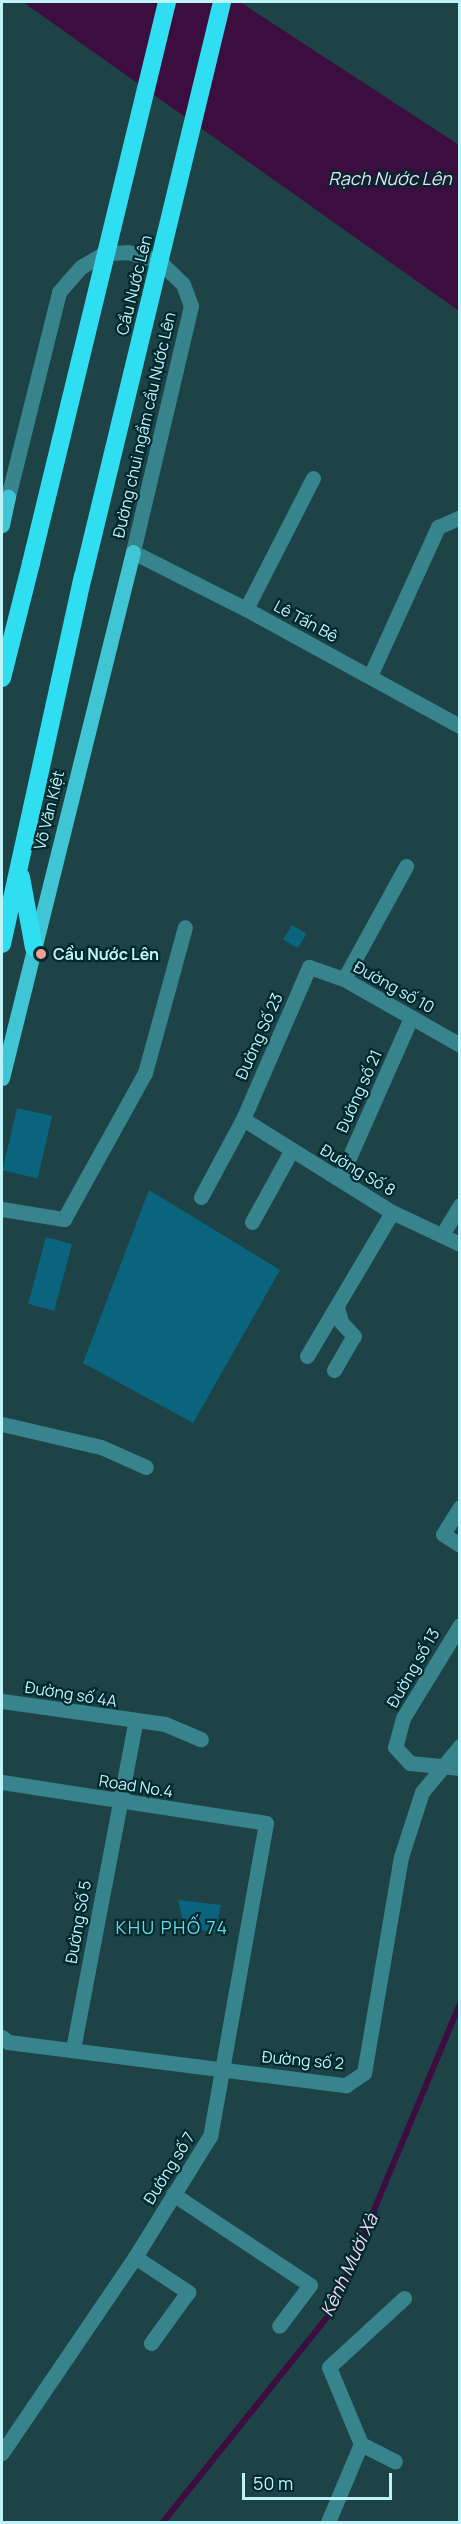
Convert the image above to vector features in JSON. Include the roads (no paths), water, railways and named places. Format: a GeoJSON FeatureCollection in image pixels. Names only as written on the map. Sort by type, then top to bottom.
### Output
{"type":"FeatureCollection","features":[{"type":"Feature","properties":{"kind":"highway","name":"Cầu Nước Lên"},"geometry":{"type":"LineString","coordinates":[[15,628],[167,2]]}},
{"type":"Feature","properties":{"kind":"highway","name":"Cầu Nước Lên"},"geometry":{"type":"LineString","coordinates":[[83,577],[222,2]]}},
{"type":"Feature","properties":{"kind":"highway","name":"Võ Văn Kiệt"},"geometry":{"type":"LineString","coordinates":[[2,944],[83,577]]}},
{"type":"Feature","properties":{"kind":"highway"},"geometry":{"type":"LineString","coordinates":[[2,659],[15,628]]}},
{"type":"Feature","properties":{"kind":"highway"},"geometry":{"type":"LineString","coordinates":[[2,678],[15,628]]}},
{"type":"Feature","properties":{"kind":"highway"},"geometry":{"type":"LineString","coordinates":[[20,869],[34,948]]}},
{"type":"Feature","properties":{"kind":"main road"},"geometry":{"type":"LineString","coordinates":[[2,525],[5,495]]}},
{"type":"Feature","properties":{"kind":"main road","name":"Võ Văn Kiệt"},"geometry":{"type":"LineString","coordinates":[[2,1078],[133,552]]}},
{"type":"Feature","properties":{"kind":"street"},"geometry":{"type":"LineString","coordinates":[[5,495],[59,292],[81,267],[104,253],[128,252],[159,261]]}},
{"type":"Feature","properties":{"kind":"street","name":"Đường chui ngầm cầu Nước Lên"},"geometry":{"type":"LineString","coordinates":[[133,552],[191,306],[183,284],[159,261]]}},
{"type":"Feature","properties":{"kind":"street"},"geometry":{"type":"LineString","coordinates":[[246,609],[313,478]]}},
{"type":"Feature","properties":{"kind":"street"},"geometry":{"type":"LineString","coordinates":[[370,676],[438,527],[459,517]]}},
{"type":"Feature","properties":{"kind":"street","name":"Lê Tấn Bê"},"geometry":{"type":"LineString","coordinates":[[133,552],[246,609],[459,726]]}},
{"type":"Feature","properties":{"kind":"street"},"geometry":{"type":"LineString","coordinates":[[344,979],[406,866]]}},
{"type":"Feature","properties":{"kind":"street"},"geometry":{"type":"LineString","coordinates":[[2,1209],[64,1219],[145,1073],[185,927]]}},
{"type":"Feature","properties":{"kind":"street","name":"Đường số 10"},"geometry":{"type":"LineString","coordinates":[[309,967],[344,979],[459,1045]]}},
{"type":"Feature","properties":{"kind":"street","name":"Đường Số 23"},"geometry":{"type":"LineString","coordinates":[[201,1197],[243,1119],[309,967]]}},
{"type":"Feature","properties":{"kind":"street","name":"Đường số 21"},"geometry":{"type":"LineString","coordinates":[[340,1179],[411,1017]]}},
{"type":"Feature","properties":{"kind":"street","name":"Đường Số 8"},"geometry":{"type":"LineString","coordinates":[[243,1119],[392,1212],[459,1244]]}},
{"type":"Feature","properties":{"kind":"street"},"geometry":{"type":"LineString","coordinates":[[252,1222],[291,1151]]}},
{"type":"Feature","properties":{"kind":"street"},"geometry":{"type":"LineString","coordinates":[[442,1235],[459,1205]]}},
{"type":"Feature","properties":{"kind":"street"},"geometry":{"type":"LineString","coordinates":[[307,1356],[392,1212]]}},
{"type":"Feature","properties":{"kind":"street"},"geometry":{"type":"LineString","coordinates":[[334,1370],[354,1336],[341,1322],[337,1306]]}},
{"type":"Feature","properties":{"kind":"street"},"geometry":{"type":"LineString","coordinates":[[2,1424],[101,1447],[146,1467]]}},
{"type":"Feature","properties":{"kind":"street"},"geometry":{"type":"LineString","coordinates":[[459,1507],[443,1534],[459,1545]]}},
{"type":"Feature","properties":{"kind":"street","name":"Đường số 13"},"geometry":{"type":"LineString","coordinates":[[443,1768],[410,1763],[395,1747],[404,1718],[459,1625]]}},
{"type":"Feature","properties":{"kind":"street","name":"Đường số 4A"},"geometry":{"type":"LineString","coordinates":[[2,1701],[135,1723],[165,1724],[201,1739]]}},
{"type":"Feature","properties":{"kind":"street","name":"Đường Số 5"},"geometry":{"type":"LineString","coordinates":[[73,2049],[118,1802],[135,1723]]}},
{"type":"Feature","properties":{"kind":"street","name":"Đường số 2"},"geometry":{"type":"LineString","coordinates":[[4,2044],[73,2049],[223,2071],[346,2085],[364,2073],[401,1857],[422,1792],[459,1746]]}},
{"type":"Feature","properties":{"kind":"street"},"geometry":{"type":"LineString","coordinates":[[443,1768],[459,1768]]}},
{"type":"Feature","properties":{"kind":"street","name":"Road No.4"},"geometry":{"type":"LineString","coordinates":[[2,1782],[118,1802],[266,1822]]}},
{"type":"Feature","properties":{"kind":"street","name":"Đường số 7"},"geometry":{"type":"LineString","coordinates":[[2,2453],[135,2257],[210,2136],[266,1822]]}},
{"type":"Feature","properties":{"kind":"street"},"geometry":{"type":"LineString","coordinates":[[173,2194],[310,2286],[279,2326]]}},
{"type":"Feature","properties":{"kind":"street"},"geometry":{"type":"LineString","coordinates":[[135,2257],[188,2292],[151,2343]]}},
{"type":"Feature","properties":{"kind":"street"},"geometry":{"type":"LineString","coordinates":[[395,2462],[361,2444],[329,2367],[404,2298]]}},
{"type":"Feature","properties":{"kind":"street"},"geometry":{"type":"LineString","coordinates":[[328,2523],[361,2444]]}},
{"type":"Feature","properties":{"kind":"water","name":"Rạch Nước Lên"},"geometry":{"type":"Polygon","coordinates":[[[23,2],[240,2],[459,145],[459,311],[23,2]]]}},
{"type":"Feature","properties":{"kind":"waterway","name":"Kênh Mười Xà"},"geometry":{"type":"LineString","coordinates":[[163,2522],[332,2311],[460,2004]]}},
{"type":"Feature","properties":{"kind":"place","name":"Cầu Nước Lên"},"geometry":{"type":"Point","coordinates":[41,954]}},
{"type":"Feature","properties":{"kind":"district","name":"KHU PHỐ 74"},"geometry":{"type":"Point","coordinates":[172,1927]}}]}
